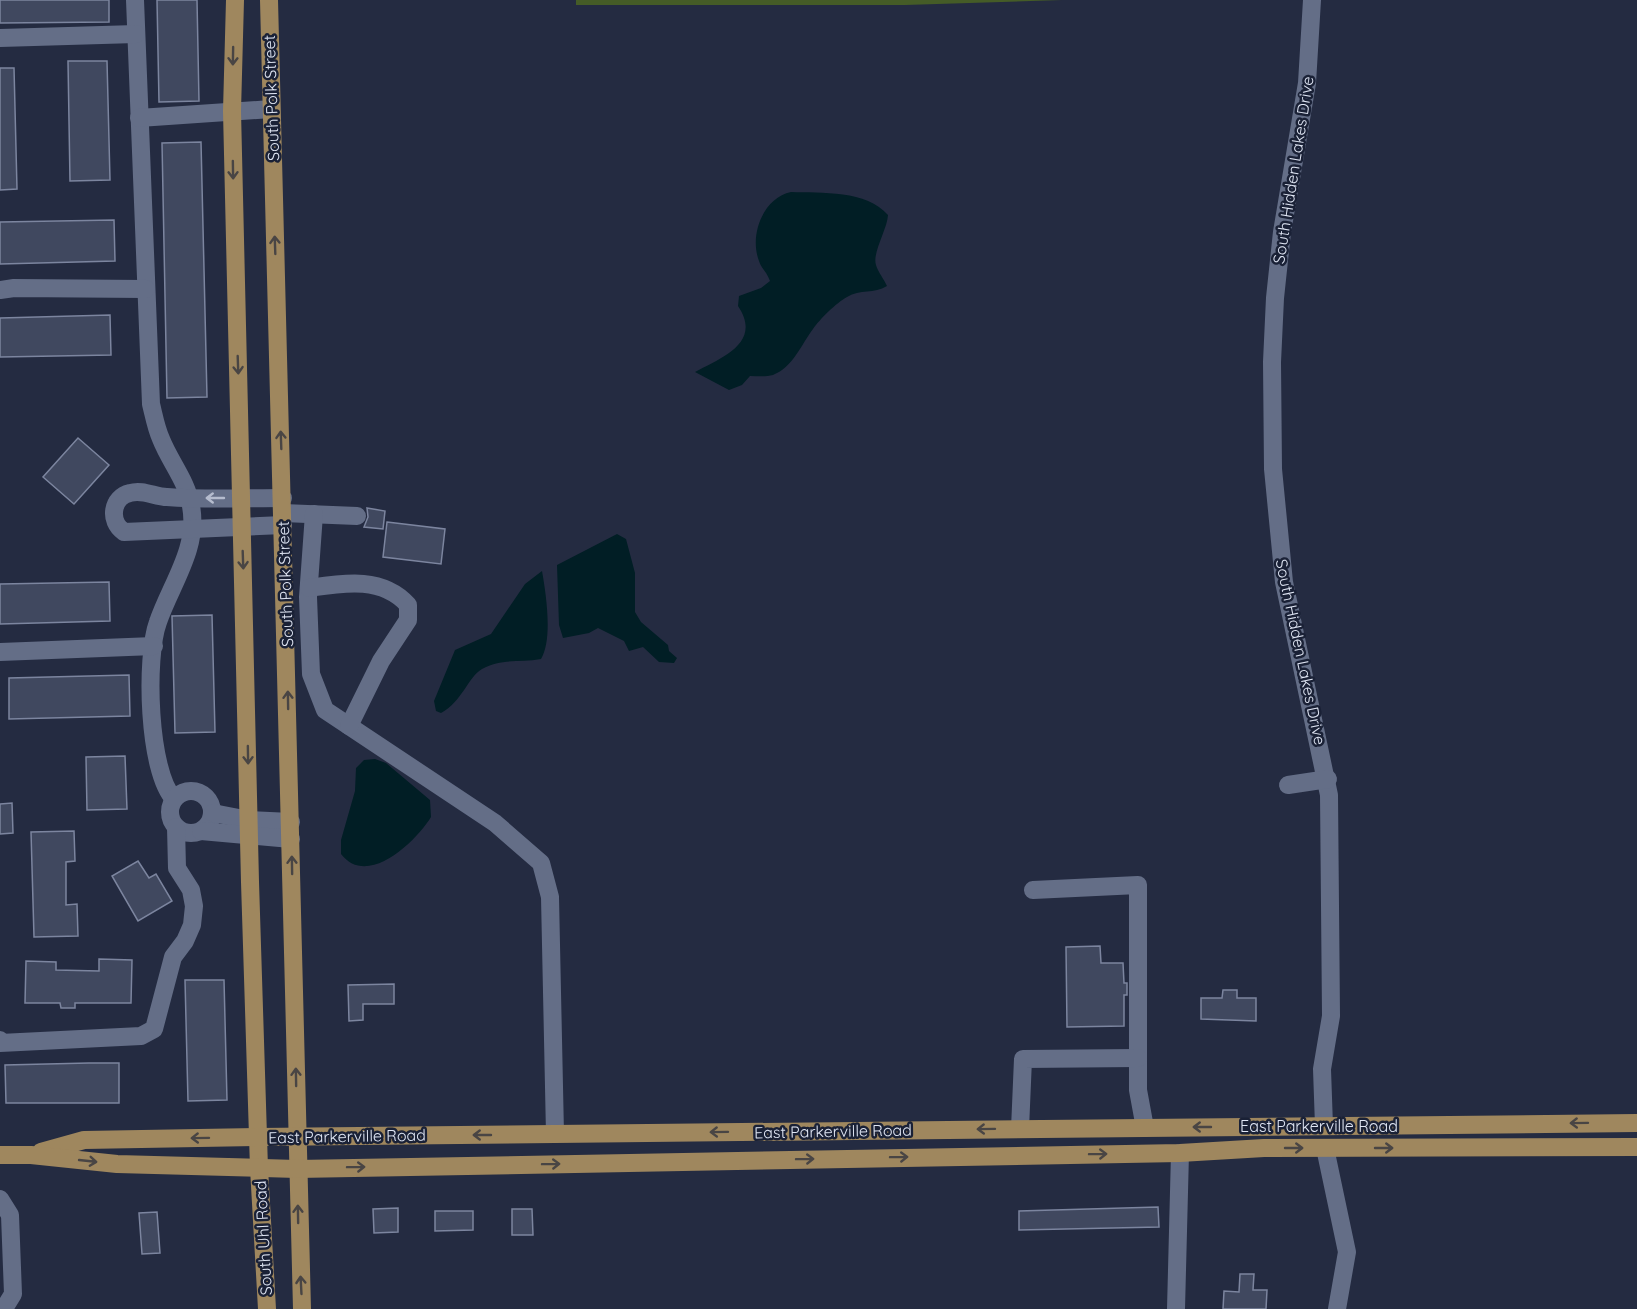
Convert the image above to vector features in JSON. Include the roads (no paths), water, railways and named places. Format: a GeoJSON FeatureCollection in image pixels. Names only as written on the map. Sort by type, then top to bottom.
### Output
{"type":"FeatureCollection","features":[{"type":"Feature","properties":{"kind":"main road"},"geometry":{"type":"LineString","coordinates":[[235,0],[232,111],[259,1168]]}},
{"type":"Feature","properties":{"kind":"main road","name":"South Polk Street"},"geometry":{"type":"LineString","coordinates":[[269,0],[291,830],[297,1169]]}},
{"type":"Feature","properties":{"kind":"main road","name":"East Parkerville Road"},"geometry":{"type":"LineString","coordinates":[[31,1155],[84,1140],[1637,1123]]}},
{"type":"Feature","properties":{"kind":"main road"},"geometry":{"type":"LineString","coordinates":[[1324,1126],[1325,1148]]}},
{"type":"Feature","properties":{"kind":"main road"},"geometry":{"type":"LineString","coordinates":[[1145,1128],[1146,1153]]}},
{"type":"Feature","properties":{"kind":"main road"},"geometry":{"type":"LineString","coordinates":[[840,1158],[841,1131]]}},
{"type":"Feature","properties":{"kind":"main road","name":"East Parkerville Road"},"geometry":{"type":"LineString","coordinates":[[0,1155],[31,1155],[117,1164],[297,1169],[1180,1153],[1262,1148],[1637,1147]]}},
{"type":"Feature","properties":{"kind":"main road","name":"South Uhl Road"},"geometry":{"type":"LineString","coordinates":[[259,1168],[267,1309]]}},
{"type":"Feature","properties":{"kind":"main road"},"geometry":{"type":"LineString","coordinates":[[297,1169],[302,1309]]}},
{"type":"Feature","properties":{"kind":"street"},"geometry":{"type":"LineString","coordinates":[[135,0],[151,404],[161,440],[179,473],[188,498],[191,529],[189,548],[157,624],[151,682],[154,746],[161,780],[174,799]]}},
{"type":"Feature","properties":{"kind":"street","name":"South Hidden Lakes Drive"},"geometry":{"type":"LineString","coordinates":[[1312,0],[1307,82],[1282,232],[1275,298],[1272,362],[1274,469],[1284,582],[1328,779],[1331,1016],[1322,1069],[1324,1126]]}},
{"type":"Feature","properties":{"kind":"street"},"geometry":{"type":"LineString","coordinates":[[0,38],[136,34]]}},
{"type":"Feature","properties":{"kind":"street"},"geometry":{"type":"LineString","coordinates":[[139,118],[271,109]]}},
{"type":"Feature","properties":{"kind":"street"},"geometry":{"type":"LineString","coordinates":[[0,290],[14,288],[146,289]]}},
{"type":"Feature","properties":{"kind":"street"},"geometry":{"type":"LineString","coordinates":[[283,512],[242,525],[124,532],[118,528],[114,519],[114,507],[120,498],[130,493],[188,498],[241,498],[283,512],[357,516]]}},
{"type":"Feature","properties":{"kind":"street"},"geometry":{"type":"LineString","coordinates":[[314,514],[309,588],[311,674],[325,710],[495,823],[541,863],[550,897],[555,1134]]}},
{"type":"Feature","properties":{"kind":"street"},"geometry":{"type":"LineString","coordinates":[[309,588],[341,583],[370,584],[399,595],[408,605],[408,620],[381,661],[349,726]]}},
{"type":"Feature","properties":{"kind":"street"},"geometry":{"type":"LineString","coordinates":[[0,652],[154,646]]}},
{"type":"Feature","properties":{"kind":"street"},"geometry":{"type":"LineString","coordinates":[[1288,785],[1328,779]]}},
{"type":"Feature","properties":{"kind":"street"},"geometry":{"type":"LineString","coordinates":[[0,1040],[0,1043],[141,1036],[154,1029],[173,957],[186,941],[192,925],[194,906],[191,890],[177,867],[176,827],[170,815],[174,799],[182,792],[196,791],[208,799],[213,813],[208,826],[201,831]]}},
{"type":"Feature","properties":{"kind":"street"},"geometry":{"type":"LineString","coordinates":[[213,813],[250,829]]}},
{"type":"Feature","properties":{"kind":"street"},"geometry":{"type":"LineString","coordinates":[[176,827],[189,833],[250,829],[291,830]]}},
{"type":"Feature","properties":{"kind":"street"},"geometry":{"type":"LineString","coordinates":[[1033,890],[1138,885],[1138,1090],[1145,1128]]}},
{"type":"Feature","properties":{"kind":"street"},"geometry":{"type":"LineString","coordinates":[[1020,1129],[1023,1059],[1138,1058]]}},
{"type":"Feature","properties":{"kind":"street"},"geometry":{"type":"LineString","coordinates":[[1325,1148],[1347,1252],[1337,1309]]}},
{"type":"Feature","properties":{"kind":"street"},"geometry":{"type":"LineString","coordinates":[[1176,1309],[1180,1153]]}},
{"type":"Feature","properties":{"kind":"street"},"geometry":{"type":"LineString","coordinates":[[0,1199],[10,1215],[13,1294],[4,1307]]}}]}
